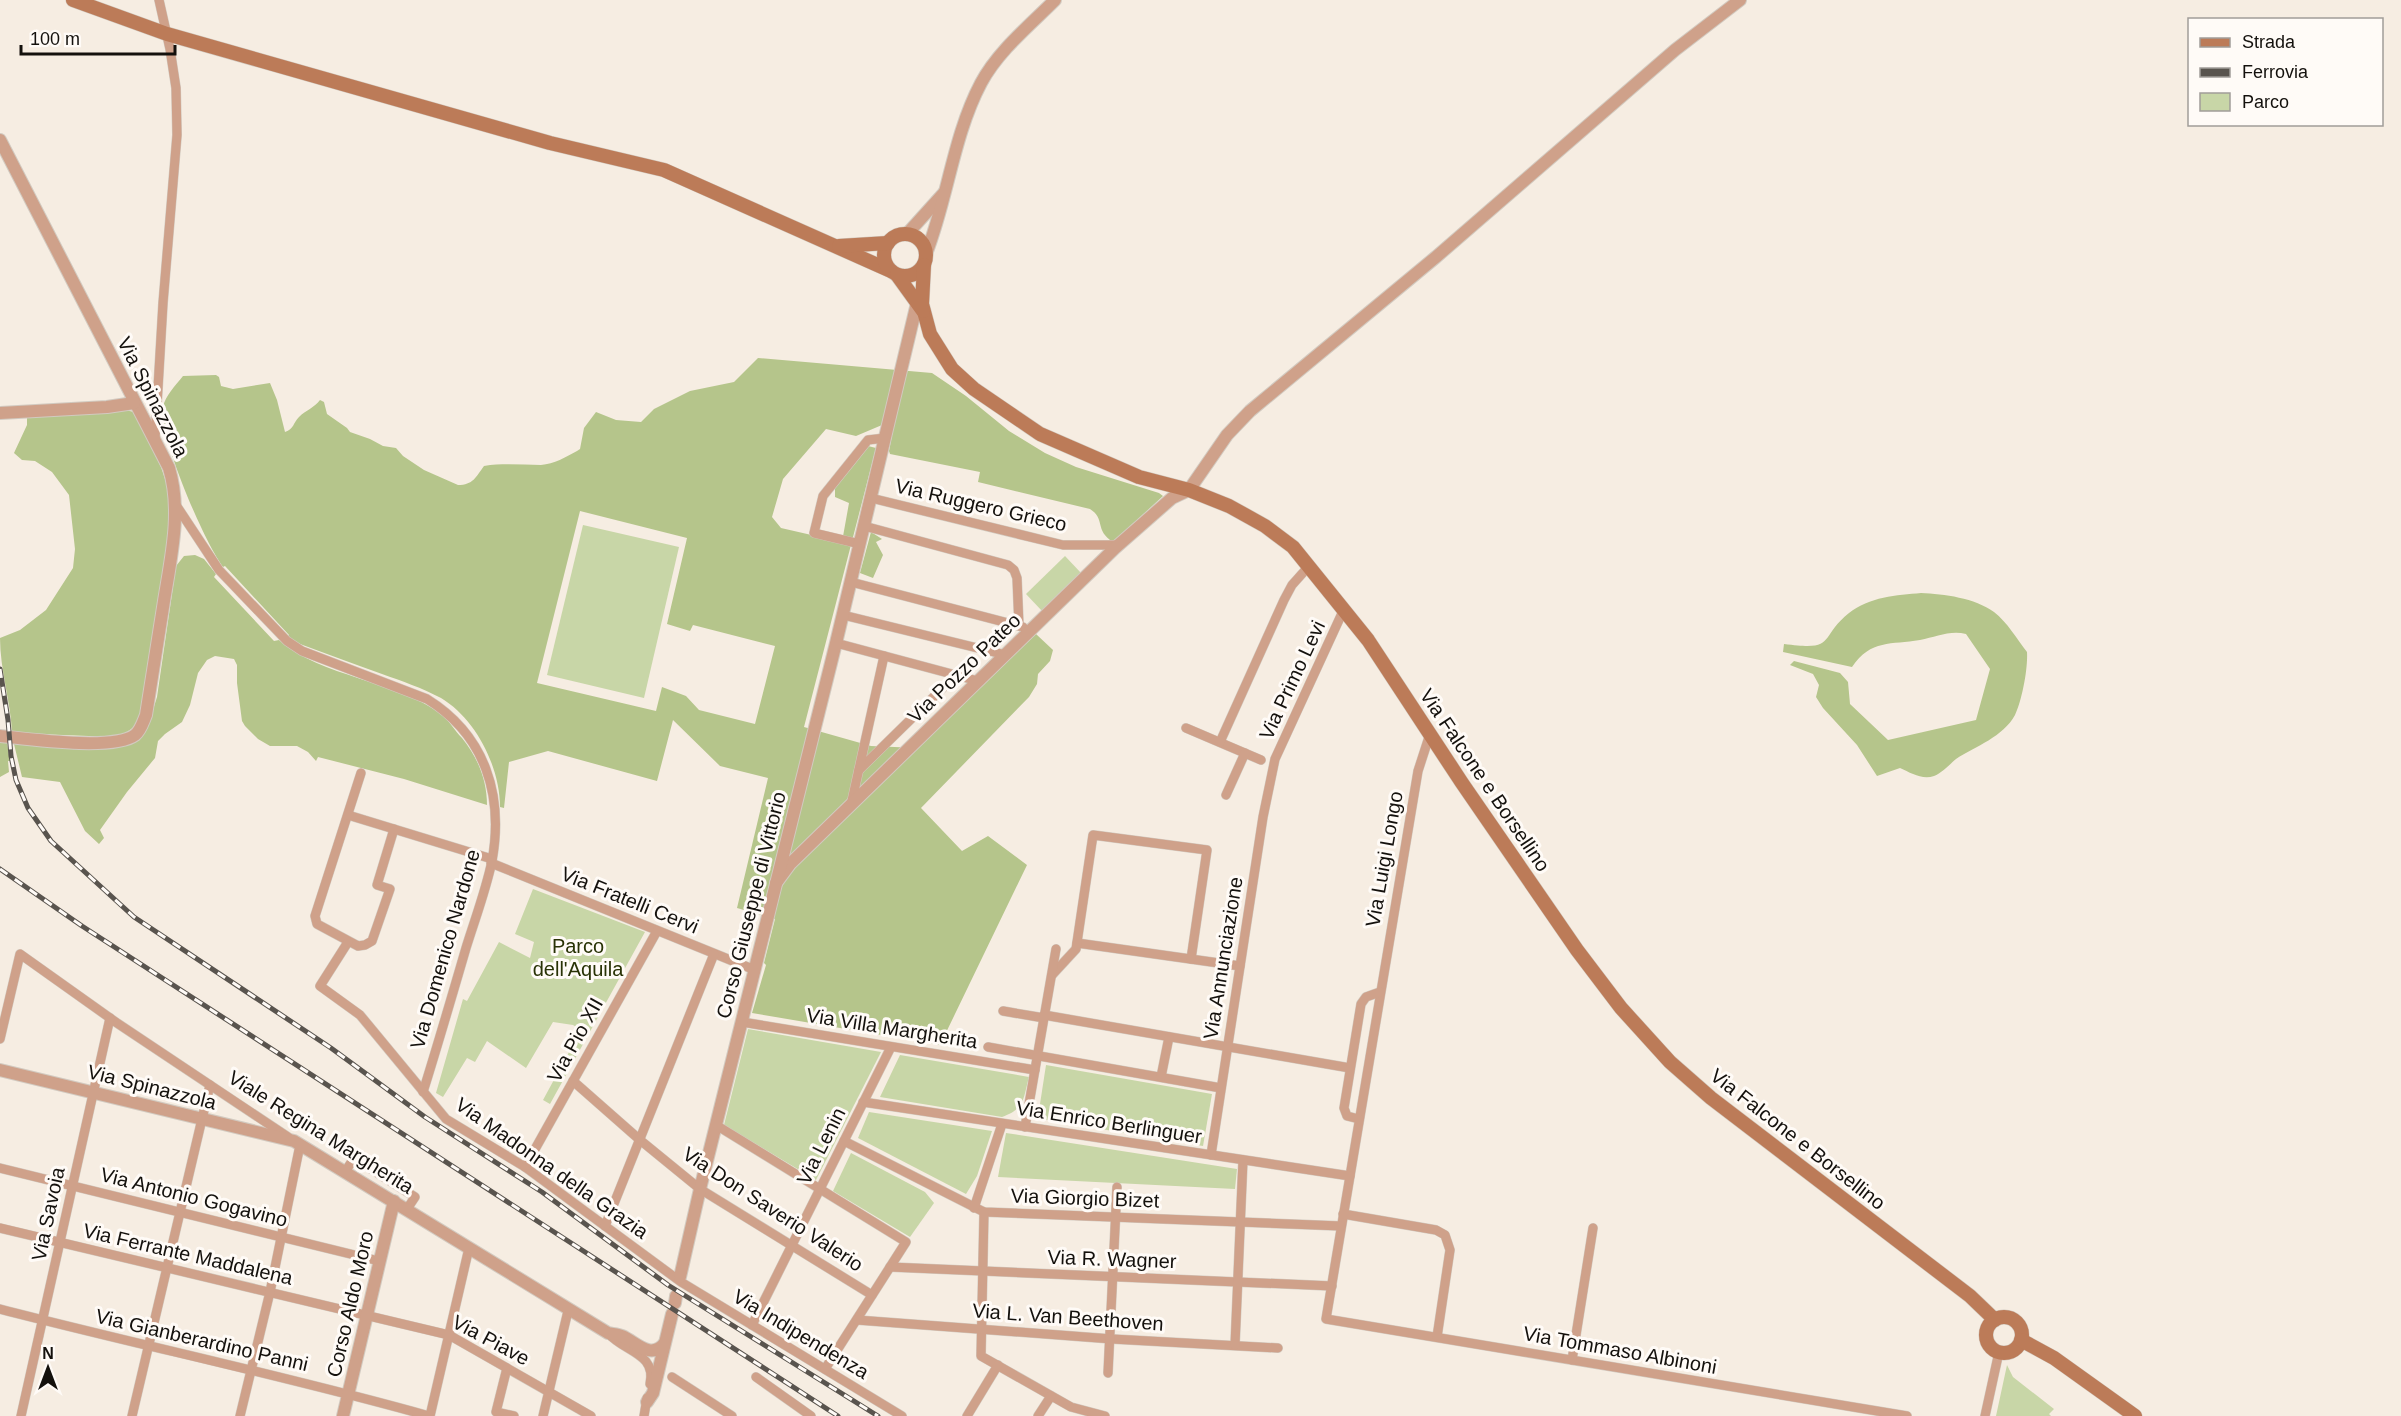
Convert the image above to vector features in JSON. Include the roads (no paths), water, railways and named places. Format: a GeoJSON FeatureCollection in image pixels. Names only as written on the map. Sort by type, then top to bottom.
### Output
{"type":"FeatureCollection","features":[{"type":"Feature","properties":{"kind":"main road"},"geometry":{"type":"LineString","coordinates":[[73,0],[167,34],[550,143],[664,170],[894,273],[909,276],[920,270],[925,259],[918,238],[907,234],[893,238],[888,243],[884,254],[887,266],[894,273]]}},
{"type":"Feature","properties":{"kind":"main road"},"geometry":{"type":"LineString","coordinates":[[837,246],[888,243]]}},
{"type":"Feature","properties":{"kind":"main road","name":"Via Falcone e Borsellino"},"geometry":{"type":"LineString","coordinates":[[920,308],[925,259]]}},
{"type":"Feature","properties":{"kind":"main road","name":"Via Falcone e Borsellino"},"geometry":{"type":"LineString","coordinates":[[894,273],[920,308],[930,334],[952,369],[999,407],[1040,434],[1082,453],[1139,477],[1189,490],[1229,506],[1265,526],[1293,547],[1344,609],[1577,950],[1621,1008],[1670,1062],[1711,1098],[1970,1296],[1995,1320]]}},
{"type":"Feature","properties":{"kind":"main road"},"geometry":{"type":"LineString","coordinates":[[2012,1319],[2020,1328],[2021,1340],[2019,1345],[2010,1352],[1999,1352],[1990,1346],[1986,1335],[1990,1324],[1995,1320],[2012,1319]]}},
{"type":"Feature","properties":{"kind":"main road"},"geometry":{"type":"LineString","coordinates":[[2021,1340],[2054,1358],[2135,1416]]}},
{"type":"Feature","properties":{"kind":"street"},"geometry":{"type":"LineString","coordinates":[[155,442],[163,303],[177,135],[176,88],[159,0]]}},
{"type":"Feature","properties":{"kind":"street"},"geometry":{"type":"LineString","coordinates":[[925,259],[936,229],[964,120],[982,81],[998,58],[1055,0]]}},
{"type":"Feature","properties":{"kind":"street"},"geometry":{"type":"LineString","coordinates":[[1189,490],[1227,435],[1250,411],[1436,257],[1675,50],[1740,0]]}},
{"type":"Feature","properties":{"kind":"street","name":"Via Spinazzola"},"geometry":{"type":"LineString","coordinates":[[0,140],[169,468],[176,505],[171,561],[146,715],[142,727],[135,735],[123,741],[93,743],[0,736]]}},
{"type":"Feature","properties":{"kind":"street"},"geometry":{"type":"LineString","coordinates":[[907,234],[945,192]]}},
{"type":"Feature","properties":{"kind":"street","name":"Corso Giuseppe di Vittorio"},"geometry":{"type":"LineString","coordinates":[[681,1279],[700,1189],[885,438],[920,308]]}},
{"type":"Feature","properties":{"kind":"street"},"geometry":{"type":"LineString","coordinates":[[0,413],[107,407],[134,403]]}},
{"type":"Feature","properties":{"kind":"street"},"geometry":{"type":"LineString","coordinates":[[860,543],[814,533],[821,500],[868,440],[885,438]]}},
{"type":"Feature","properties":{"kind":"street","name":"Via Pozzo Pateo"},"geometry":{"type":"LineString","coordinates":[[776,883],[790,864],[1118,545],[1173,498],[1189,490]]}},
{"type":"Feature","properties":{"kind":"street","name":"Via Ruggero Grieco"},"geometry":{"type":"LineString","coordinates":[[871,498],[1063,544],[1118,545]]}},
{"type":"Feature","properties":{"kind":"street","name":"Via Domenico Nardone"},"geometry":{"type":"LineString","coordinates":[[176,505],[219,570],[287,641],[302,651],[427,699],[446,711],[481,756],[490,779],[496,814],[492,861],[423,1092]]}},
{"type":"Feature","properties":{"kind":"street"},"geometry":{"type":"LineString","coordinates":[[864,526],[1008,565],[1014,570],[1017,578],[1019,626]]}},
{"type":"Feature","properties":{"kind":"street"},"geometry":{"type":"LineString","coordinates":[[1220,742],[1284,600],[1292,585],[1309,566]]}},
{"type":"Feature","properties":{"kind":"street"},"geometry":{"type":"LineString","coordinates":[[851,582],[1032,629]]}},
{"type":"Feature","properties":{"kind":"street","name":"Via Primo Levi"},"geometry":{"type":"LineString","coordinates":[[1273,766],[1344,609]]}},
{"type":"Feature","properties":{"kind":"street"},"geometry":{"type":"LineString","coordinates":[[843,615],[1006,655]]}},
{"type":"Feature","properties":{"kind":"street"},"geometry":{"type":"LineString","coordinates":[[836,644],[978,681]]}},
{"type":"Feature","properties":{"kind":"street"},"geometry":{"type":"LineString","coordinates":[[850,806],[884,656]]}},
{"type":"Feature","properties":{"kind":"street","name":"Via Pozzo Pateo"},"geometry":{"type":"LineString","coordinates":[[858,770],[956,675]]}},
{"type":"Feature","properties":{"kind":"street"},"geometry":{"type":"LineString","coordinates":[[1186,728],[1261,760]]}},
{"type":"Feature","properties":{"kind":"street","name":"Via Luigi Longo"},"geometry":{"type":"LineString","coordinates":[[1326,1319],[1418,771],[1430,734]]}},
{"type":"Feature","properties":{"kind":"street"},"geometry":{"type":"LineString","coordinates":[[1226,795],[1245,753]]}},
{"type":"Feature","properties":{"kind":"street","name":"Via Annunciazione"},"geometry":{"type":"LineString","coordinates":[[1211,1155],[1263,817],[1273,766]]}},
{"type":"Feature","properties":{"kind":"street"},"geometry":{"type":"LineString","coordinates":[[361,773],[315,919],[317,924],[348,942],[361,946],[374,938],[390,889],[377,885],[394,829]]}},
{"type":"Feature","properties":{"kind":"street","name":"Via Fratelli Cervi"},"geometry":{"type":"LineString","coordinates":[[348,815],[492,861],[755,970]]}},
{"type":"Feature","properties":{"kind":"street"},"geometry":{"type":"LineString","coordinates":[[1052,975],[1076,948],[1093,835],[1207,850],[1191,959]]}},
{"type":"Feature","properties":{"kind":"street","name":"Via Pio XII"},"geometry":{"type":"LineString","coordinates":[[525,1167],[657,931]]}},
{"type":"Feature","properties":{"kind":"street","name":"Via Madonna della Grazia"},"geometry":{"type":"LineString","coordinates":[[348,942],[320,986],[360,1015],[446,1119],[525,1167],[681,1279]]}},
{"type":"Feature","properties":{"kind":"street"},"geometry":{"type":"LineString","coordinates":[[1077,943],[1240,966]]}},
{"type":"Feature","properties":{"kind":"street"},"geometry":{"type":"LineString","coordinates":[[1026,1127],[1056,948]]}},
{"type":"Feature","properties":{"kind":"street","name":"Viale Regina Margherita"},"geometry":{"type":"LineString","coordinates":[[0,1039],[20,954],[110,1018],[297,1143],[407,1209],[568,1311],[608,1333],[621,1335],[647,1350],[657,1350],[664,1344]]}},
{"type":"Feature","properties":{"kind":"street"},"geometry":{"type":"LineString","coordinates":[[605,1226],[714,954]]}},
{"type":"Feature","properties":{"kind":"street"},"geometry":{"type":"LineString","coordinates":[[1359,1119],[1344,1113],[1360,1004],[1366,997],[1380,992]]}},
{"type":"Feature","properties":{"kind":"street"},"geometry":{"type":"LineString","coordinates":[[1003,1011],[1350,1068]]}},
{"type":"Feature","properties":{"kind":"street","name":"Via Savoia"},"geometry":{"type":"LineString","coordinates":[[21,1416],[110,1018]]}},
{"type":"Feature","properties":{"kind":"street","name":"Via Villa Margherita"},"geometry":{"type":"LineString","coordinates":[[742,1022],[1035,1071]]}},
{"type":"Feature","properties":{"kind":"street"},"geometry":{"type":"LineString","coordinates":[[1161,1077],[1169,1037]]}},
{"type":"Feature","properties":{"kind":"street","name":"Via Lenin"},"geometry":{"type":"LineString","coordinates":[[752,1325],[891,1047]]}},
{"type":"Feature","properties":{"kind":"street","name":"Via Villa Margherita"},"geometry":{"type":"LineString","coordinates":[[988,1047],[1221,1088]]}},
{"type":"Feature","properties":{"kind":"street","name":"Via Spinazzola"},"geometry":{"type":"LineString","coordinates":[[0,1070],[297,1143]]}},
{"type":"Feature","properties":{"kind":"street","name":"Via Don Saverio Valerio"},"geometry":{"type":"LineString","coordinates":[[573,1082],[700,1189],[872,1295]]}},
{"type":"Feature","properties":{"kind":"street"},"geometry":{"type":"LineString","coordinates":[[132,1416],[210,1085]]}},
{"type":"Feature","properties":{"kind":"street","name":"Via Enrico Berlinguer"},"geometry":{"type":"LineString","coordinates":[[863,1102],[1350,1176]]}},
{"type":"Feature","properties":{"kind":"street"},"geometry":{"type":"LineString","coordinates":[[974,1208],[1002,1124]]}},
{"type":"Feature","properties":{"kind":"street"},"geometry":{"type":"LineString","coordinates":[[716,1125],[906,1242],[825,1369]]}},
{"type":"Feature","properties":{"kind":"street","name":"Via Giorgio Bizet"},"geometry":{"type":"LineString","coordinates":[[844,1142],[984,1212],[1341,1226]]}},
{"type":"Feature","properties":{"kind":"street"},"geometry":{"type":"LineString","coordinates":[[240,1416],[270,1292],[297,1143]]}},
{"type":"Feature","properties":{"kind":"street"},"geometry":{"type":"LineString","coordinates":[[345,1172],[354,1158],[415,1197],[407,1209]]}},
{"type":"Feature","properties":{"kind":"street"},"geometry":{"type":"LineString","coordinates":[[1235,1345],[1243,1160]]}},
{"type":"Feature","properties":{"kind":"street","name":"Via Antonio Gogavino"},"geometry":{"type":"LineString","coordinates":[[0,1168],[379,1261]]}},
{"type":"Feature","properties":{"kind":"street"},"geometry":{"type":"LineString","coordinates":[[1108,1373],[1112,1339],[1117,1187]]}},
{"type":"Feature","properties":{"kind":"street","name":"Corso Aldo Moro"},"geometry":{"type":"LineString","coordinates":[[343,1416],[394,1201]]}},
{"type":"Feature","properties":{"kind":"street"},"geometry":{"type":"LineString","coordinates":[[984,1212],[981,1356],[1077,1410],[1106,1416]]}},
{"type":"Feature","properties":{"kind":"street"},"geometry":{"type":"LineString","coordinates":[[1343,1214],[1436,1230],[1445,1235],[1450,1250],[1437,1337]]}},
{"type":"Feature","properties":{"kind":"street","name":"Via Ferrante Maddalena"},"geometry":{"type":"LineString","coordinates":[[0,1228],[367,1316]]}},
{"type":"Feature","properties":{"kind":"street"},"geometry":{"type":"LineString","coordinates":[[1572,1360],[1593,1228]]}},
{"type":"Feature","properties":{"kind":"street"},"geometry":{"type":"LineString","coordinates":[[430,1416],[469,1248]]}},
{"type":"Feature","properties":{"kind":"street","name":"Via R. Wagner"},"geometry":{"type":"LineString","coordinates":[[890,1267],[1332,1286]]}},
{"type":"Feature","properties":{"kind":"street","name":"Via Indipendenza"},"geometry":{"type":"LineString","coordinates":[[681,1279],[902,1416]]}},
{"type":"Feature","properties":{"kind":"street"},"geometry":{"type":"LineString","coordinates":[[644,1416],[663,1357],[674,1304]]}},
{"type":"Feature","properties":{"kind":"street","name":"Via Gianberardino Panni"},"geometry":{"type":"LineString","coordinates":[[0,1309],[348,1393],[430,1416]]}},
{"type":"Feature","properties":{"kind":"street"},"geometry":{"type":"LineString","coordinates":[[543,1416],[568,1311]]}},
{"type":"Feature","properties":{"kind":"street","name":"Via Piave"},"geometry":{"type":"LineString","coordinates":[[367,1316],[449,1335],[591,1416]]}},
{"type":"Feature","properties":{"kind":"street","name":"Via Tommaso Albinoni"},"geometry":{"type":"LineString","coordinates":[[1326,1319],[1907,1416]]}},
{"type":"Feature","properties":{"kind":"street","name":"Via L. Van Beethoven"},"geometry":{"type":"LineString","coordinates":[[857,1320],[1112,1339],[1278,1348]]}},
{"type":"Feature","properties":{"kind":"street","name":"Viale Regina Margherita"},"geometry":{"type":"LineString","coordinates":[[608,1333],[614,1340],[644,1359],[650,1367],[652,1374],[647,1402]]}},
{"type":"Feature","properties":{"kind":"street"},"geometry":{"type":"LineString","coordinates":[[1985,1416],[1999,1352]]}},
{"type":"Feature","properties":{"kind":"street"},"geometry":{"type":"LineString","coordinates":[[967,1416],[998,1365]]}},
{"type":"Feature","properties":{"kind":"street"},"geometry":{"type":"LineString","coordinates":[[507,1368],[496,1412],[514,1416]]}},
{"type":"Feature","properties":{"kind":"street"},"geometry":{"type":"LineString","coordinates":[[672,1377],[722,1413],[732,1416]]}},
{"type":"Feature","properties":{"kind":"street"},"geometry":{"type":"LineString","coordinates":[[756,1377],[811,1416]]}},
{"type":"Feature","properties":{"kind":"street"},"geometry":{"type":"LineString","coordinates":[[1038,1416],[1051,1396]]}},
{"type":"Feature","properties":{"kind":"railway"},"geometry":{"type":"LineString","coordinates":[[0,669],[11,756],[16,780],[28,808],[51,841],[134,917],[331,1048],[425,1117],[542,1192],[668,1285],[878,1416]]}},
{"type":"Feature","properties":{"kind":"railway"},"geometry":{"type":"LineString","coordinates":[[0,869],[82,926],[838,1416]]}},
{"type":"Feature","properties":{"kind":"park label","name":"Parco dell'Aquila"},"geometry":{"type":"Point","coordinates":[578,958]}}]}
